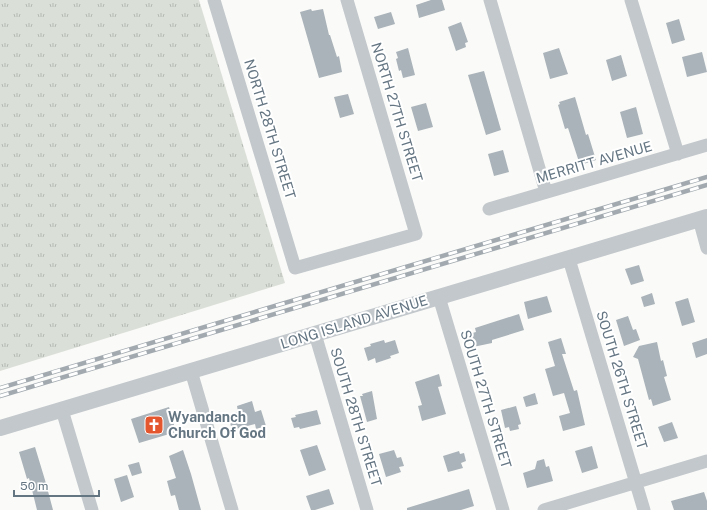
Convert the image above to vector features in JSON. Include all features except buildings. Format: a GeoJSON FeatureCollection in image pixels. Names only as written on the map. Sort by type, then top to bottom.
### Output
{"type":"FeatureCollection","features":[{"type":"Feature","properties":{"kind":"street","name":"NORTH 28TH STREET"},"geometry":{"type":"LineString","coordinates":[[214,0],[295,268],[416,234]]}},
{"type":"Feature","properties":{"kind":"street","name":"NORTH 27TH STREET"},"geometry":{"type":"LineString","coordinates":[[347,0],[416,234]]}},
{"type":"Feature","properties":{"kind":"street"},"geometry":{"type":"LineString","coordinates":[[490,0],[546,192]]}},
{"type":"Feature","properties":{"kind":"street"},"geometry":{"type":"LineString","coordinates":[[631,0],[678,154]]}},
{"type":"Feature","properties":{"kind":"street","name":"MERRITT AVENUE"},"geometry":{"type":"LineString","coordinates":[[489,208],[707,145]]}},
{"type":"Feature","properties":{"kind":"street"},"geometry":{"type":"LineString","coordinates":[[703,218],[707,248]]}},
{"type":"Feature","properties":{"kind":"street","name":"LONG ISLAND AVENUE"},"geometry":{"type":"LineString","coordinates":[[0,428],[703,218]]}},
{"type":"Feature","properties":{"kind":"street","name":"SOUTH 26TH STREET"},"geometry":{"type":"LineString","coordinates":[[569,259],[644,510]]}},
{"type":"Feature","properties":{"kind":"street","name":"SOUTH 27TH STREET"},"geometry":{"type":"LineString","coordinates":[[439,297],[503,510]]}},
{"type":"Feature","properties":{"kind":"street","name":"SOUTH 28TH STREET"},"geometry":{"type":"LineString","coordinates":[[315,334],[367,510]]}},
{"type":"Feature","properties":{"kind":"street"},"geometry":{"type":"LineString","coordinates":[[190,371],[232,510]]}},
{"type":"Feature","properties":{"kind":"street"},"geometry":{"type":"LineString","coordinates":[[62,410],[92,510]]}},
{"type":"Feature","properties":{"kind":"street"},"geometry":{"type":"LineString","coordinates":[[544,510],[707,461]]}},
{"type":"Feature","properties":{"kind":"green space"},"geometry":{"type":"Polygon","coordinates":[[[0,0],[199,0],[285,283],[0,371],[0,0]]]}},
{"type":"Feature","properties":{"kind":"railway"},"geometry":{"type":"LineString","coordinates":[[0,388],[707,177]]}},
{"type":"Feature","properties":{"kind":"railway"},"geometry":{"type":"LineString","coordinates":[[0,396],[707,185]]}},
{"type":"Feature","properties":{"kind":"place","name":"Wyandanch Church Of God"},"geometry":{"type":"Point","coordinates":[154,425]}}]}
